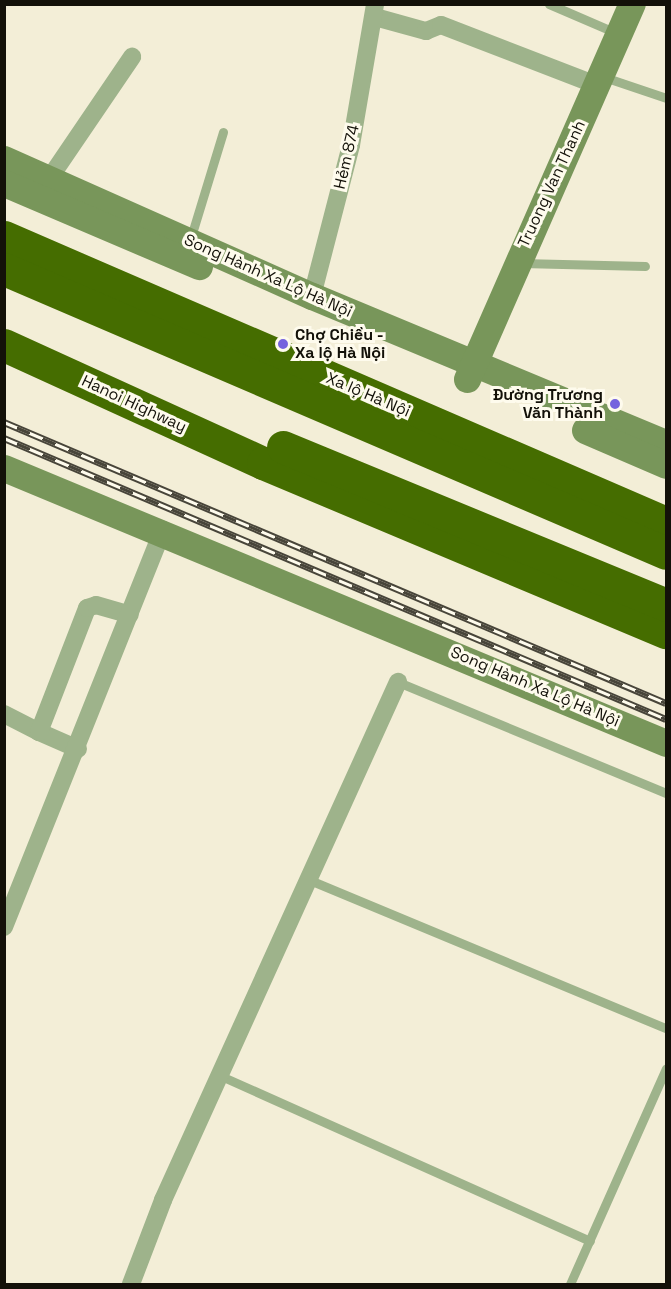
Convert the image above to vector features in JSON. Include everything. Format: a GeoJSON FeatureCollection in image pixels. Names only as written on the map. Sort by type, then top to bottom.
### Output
{"type":"FeatureCollection","features":[{"type":"Feature","properties":{"kind":"highway","name":"Xa lộ Hà Nội"},"geometry":{"type":"LineString","coordinates":[[4,237],[666,523]]}},
{"type":"Feature","properties":{"kind":"highway","name":"Xa lộ Hà Nội"},"geometry":{"type":"LineString","coordinates":[[4,269],[666,553]]}},
{"type":"Feature","properties":{"kind":"highway"},"geometry":{"type":"LineString","coordinates":[[4,327],[225,423],[666,605]]}},
{"type":"Feature","properties":{"kind":"highway"},"geometry":{"type":"LineString","coordinates":[[4,344],[36,341]]}},
{"type":"Feature","properties":{"kind":"highway","name":"Hanoi Highway"},"geometry":{"type":"LineString","coordinates":[[4,344],[263,463]]}},
{"type":"Feature","properties":{"kind":"highway"},"geometry":{"type":"LineString","coordinates":[[225,423],[263,463],[666,632]]}},
{"type":"Feature","properties":{"kind":"main road","name":"Truong Van Thanh"},"geometry":{"type":"LineString","coordinates":[[469,372],[515,263],[601,81],[632,4]]}},
{"type":"Feature","properties":{"kind":"main road","name":"Song Hành Xa Lộ Hà Nội"},"geometry":{"type":"LineString","coordinates":[[4,159],[312,296],[666,465]]}},
{"type":"Feature","properties":{"kind":"main road","name":"Song Hành Xa Lộ Hà Nội"},"geometry":{"type":"LineString","coordinates":[[4,183],[469,372],[666,443]]}},
{"type":"Feature","properties":{"kind":"main road","name":"Song Hành Xa Lộ Hà Nội"},"geometry":{"type":"LineString","coordinates":[[4,468],[163,530],[666,743]]}},
{"type":"Feature","properties":{"kind":"street"},"geometry":{"type":"LineString","coordinates":[[375,11],[426,31],[441,25],[601,81]]}},
{"type":"Feature","properties":{"kind":"street","name":"Hẻm 874"},"geometry":{"type":"LineString","coordinates":[[312,296],[351,145],[375,11]]}},
{"type":"Feature","properties":{"kind":"street"},"geometry":{"type":"LineString","coordinates":[[49,178],[132,57]]}},
{"type":"Feature","properties":{"kind":"street"},"geometry":{"type":"LineString","coordinates":[[4,927],[78,749],[163,530]]}},
{"type":"Feature","properties":{"kind":"street"},"geometry":{"type":"LineString","coordinates":[[39,732],[87,608],[96,605],[130,615]]}},
{"type":"Feature","properties":{"kind":"street"},"geometry":{"type":"LineString","coordinates":[[130,1284],[221,1076],[312,880],[398,682]]}},
{"type":"Feature","properties":{"kind":"street"},"geometry":{"type":"LineString","coordinates":[[4,714],[78,749]]}},
{"type":"Feature","properties":{"kind":"lane"},"geometry":{"type":"LineString","coordinates":[[549,4],[620,35]]}},
{"type":"Feature","properties":{"kind":"lane"},"geometry":{"type":"LineString","coordinates":[[601,81],[650,89],[666,98]]}},
{"type":"Feature","properties":{"kind":"lane"},"geometry":{"type":"LineString","coordinates":[[190,243],[223,132]]}},
{"type":"Feature","properties":{"kind":"lane"},"geometry":{"type":"LineString","coordinates":[[515,263],[645,266]]}},
{"type":"Feature","properties":{"kind":"lane"},"geometry":{"type":"LineString","coordinates":[[398,682],[666,793]]}},
{"type":"Feature","properties":{"kind":"lane"},"geometry":{"type":"LineString","coordinates":[[312,880],[666,1028]]}},
{"type":"Feature","properties":{"kind":"lane"},"geometry":{"type":"LineString","coordinates":[[570,1284],[666,1068]]}},
{"type":"Feature","properties":{"kind":"lane"},"geometry":{"type":"LineString","coordinates":[[221,1076],[590,1242]]}},
{"type":"Feature","properties":{"kind":"railway"},"geometry":{"type":"LineString","coordinates":[[4,422],[666,703]]}},
{"type":"Feature","properties":{"kind":"railway"},"geometry":{"type":"LineString","coordinates":[[4,438],[666,719]]}},
{"type":"Feature","properties":{"kind":"place","name":"Chợ Chiều - Xa lộ Hà Nội"},"geometry":{"type":"Point","coordinates":[283,344]}},
{"type":"Feature","properties":{"kind":"place","name":"Đường Trương Văn Thành"},"geometry":{"type":"Point","coordinates":[615,404]}}]}
